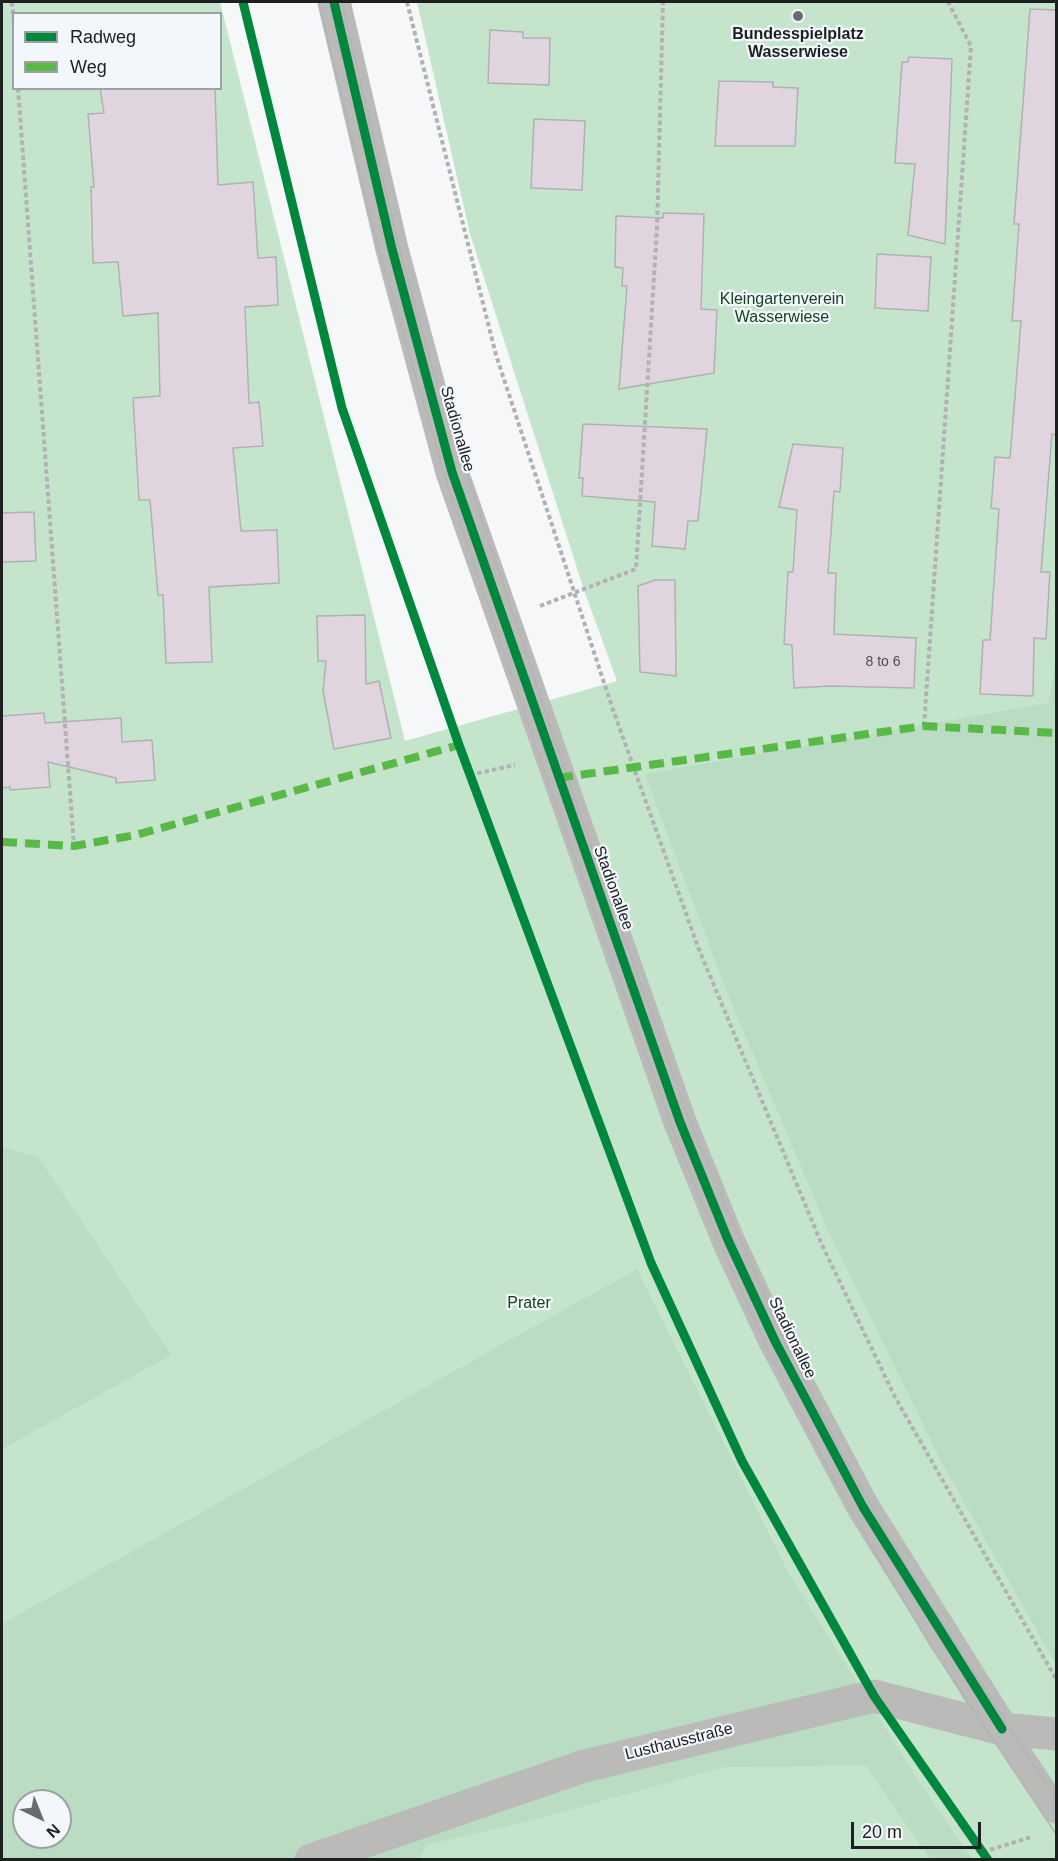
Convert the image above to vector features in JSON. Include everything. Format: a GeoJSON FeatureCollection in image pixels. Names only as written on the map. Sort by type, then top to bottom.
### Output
{"type":"FeatureCollection","features":[{"type":"Feature","properties":{"kind":"street","name":"Stadionallee"},"geometry":{"type":"LineString","coordinates":[[334,2],[392,249],[449,461],[680,1122],[728,1240],[775,1341],[862,1507],[1002,1729]]}},
{"type":"Feature","properties":{"kind":"street","name":"Lusthausstraße"},"geometry":{"type":"LineString","coordinates":[[311,1860],[581,1767],[874,1696],[1002,1729],[1056,1734]]}},
{"type":"Feature","properties":{"kind":"lane","name":"Stadionallee"},"geometry":{"type":"LineString","coordinates":[[1002,1729],[1056,1810]]}},
{"type":"Feature","properties":{"kind":"path"},"geometry":{"type":"LineString","coordinates":[[407,2],[496,355],[612,707],[698,947],[822,1245],[895,1397],[1056,1679]]}},
{"type":"Feature","properties":{"kind":"path"},"geometry":{"type":"LineString","coordinates":[[505,620],[636,569],[657,228],[663,2]]}},
{"type":"Feature","properties":{"kind":"path"},"geometry":{"type":"LineString","coordinates":[[924,726],[971,46],[948,2]]}},
{"type":"Feature","properties":{"kind":"path"},"geometry":{"type":"LineString","coordinates":[[18,90],[74,846]]}},
{"type":"Feature","properties":{"kind":"path"},"geometry":{"type":"LineString","coordinates":[[466,765],[474,786]]}},
{"type":"Feature","properties":{"kind":"path"},"geometry":{"type":"LineString","coordinates":[[976,1842],[985,1856],[1033,1836]]}},
{"type":"Feature","properties":{"kind":"green space","name":"Prater"},"geometry":{"type":"Polygon","coordinates":[[[2,2],[220,2],[405,741],[617,681],[584,590],[470,234],[417,2],[1056,2],[1056,1859],[2,1860],[2,2]]]}},
{"type":"Feature","properties":{"kind":"green space"},"geometry":{"type":"Polygon","coordinates":[[[1056,663],[1056,1664],[943,1465],[827,1228],[727,992],[645,774],[1048,703],[1056,663]]]}},
{"type":"Feature","properties":{"kind":"green space"},"geometry":{"type":"Polygon","coordinates":[[[2,1147],[38,1157],[171,1355],[2,1449],[2,1147]]]}},
{"type":"Feature","properties":{"kind":"green space"},"geometry":{"type":"Polygon","coordinates":[[[637,1269],[789,1574],[923,1788],[972,1859],[930,1859],[866,1766],[724,1767],[534,1820],[426,1845],[420,1859],[2,1859],[2,1624],[637,1269]]]}},
{"type":"Feature","properties":{"kind":"building"},"geometry":{"type":"Polygon","coordinates":[[[1030,9],[1056,10],[1056,435],[1052,434],[1041,572],[1050,572],[1046,639],[1034,638],[1033,696],[980,694],[983,640],[990,640],[999,509],[991,508],[995,457],[1010,458],[1021,321],[1012,321],[1019,224],[1014,224],[1030,9]]]}},
{"type":"Feature","properties":{"kind":"building"},"geometry":{"type":"Polygon","coordinates":[[[490,30],[523,32],[523,38],[550,38],[549,85],[488,83],[490,30]]]}},
{"type":"Feature","properties":{"kind":"building"},"geometry":{"type":"Polygon","coordinates":[[[909,57],[952,59],[945,244],[908,235],[915,164],[895,163],[902,62],[908,62],[909,57]]]}},
{"type":"Feature","properties":{"kind":"building"},"geometry":{"type":"Polygon","coordinates":[[[719,81],[773,82],[773,87],[798,88],[795,146],[715,146],[719,81]]]}},
{"type":"Feature","properties":{"kind":"building"},"geometry":{"type":"Polygon","coordinates":[[[100,90],[215,90],[218,185],[253,182],[258,258],[276,257],[278,305],[245,307],[249,403],[259,402],[263,446],[233,448],[241,531],[277,530],[279,583],[209,587],[212,662],[166,663],[163,595],[158,595],[150,500],[139,500],[133,398],[160,396],[158,313],[123,316],[118,262],[93,263],[91,187],[94,187],[88,114],[104,113],[100,90]]]}},
{"type":"Feature","properties":{"kind":"building"},"geometry":{"type":"Polygon","coordinates":[[[534,119],[585,121],[582,190],[531,188],[534,119]]]}},
{"type":"Feature","properties":{"kind":"building"},"geometry":{"type":"Polygon","coordinates":[[[663,213],[704,214],[701,309],[717,310],[714,373],[619,389],[627,286],[622,286],[623,268],[615,267],[616,216],[663,218],[663,213]]]}},
{"type":"Feature","properties":{"kind":"building"},"geometry":{"type":"Polygon","coordinates":[[[877,254],[931,257],[928,311],[875,308],[877,254]]]}},
{"type":"Feature","properties":{"kind":"building"},"geometry":{"type":"Polygon","coordinates":[[[583,424],[707,429],[698,521],[688,521],[685,549],[652,546],[655,502],[582,496],[583,478],[579,478],[583,424]]]}},
{"type":"Feature","properties":{"kind":"building"},"geometry":{"type":"Polygon","coordinates":[[[793,444],[843,448],[840,492],[834,491],[828,573],[836,573],[834,634],[916,638],[914,688],[831,686],[794,688],[792,645],[784,644],[788,572],[793,572],[797,510],[779,507],[793,444]]]}},
{"type":"Feature","properties":{"kind":"building"},"geometry":{"type":"Polygon","coordinates":[[[34,512],[36,561],[2,562],[2,513],[34,512]]]}},
{"type":"Feature","properties":{"kind":"building"},"geometry":{"type":"Polygon","coordinates":[[[655,580],[675,580],[676,676],[640,672],[638,586],[655,580]]]}},
{"type":"Feature","properties":{"kind":"building"},"geometry":{"type":"Polygon","coordinates":[[[365,615],[366,684],[379,681],[391,738],[334,749],[323,691],[326,661],[318,661],[317,616],[365,615]]]}},
{"type":"Feature","properties":{"kind":"building"},"geometry":{"type":"Polygon","coordinates":[[[44,713],[45,723],[121,718],[122,742],[152,740],[155,780],[116,783],[116,778],[48,762],[50,787],[10,790],[10,787],[2,788],[2,716],[44,713]]]}},
{"type":"Feature","properties":{"kind":"tram line"},"geometry":{"type":"LineString","coordinates":[[319,2],[377,243],[445,477],[540,759],[675,1136],[703,1206],[767,1348],[827,1467],[867,1539],[932,1648],[1056,1834]]}},
{"type":"Feature","properties":{"kind":"tram line"},"geometry":{"type":"LineString","coordinates":[[342,2],[397,239],[438,388],[567,777],[692,1127],[781,1334],[843,1456],[919,1588],[1056,1799]]}},
{"type":"Feature","properties":{"kind":"marked path"},"geometry":{"type":"LineString","coordinates":[[558,778],[924,726],[1056,733]]}},
{"type":"Feature","properties":{"kind":"marked path"},"geometry":{"type":"LineString","coordinates":[[2,842],[74,846],[136,835],[459,745]]}},
{"type":"Feature","properties":{"kind":"cycle path"},"geometry":{"type":"LineString","coordinates":[[243,2],[342,408],[459,745],[651,1263],[742,1461],[874,1696],[988,1860]]}},
{"type":"Feature","properties":{"kind":"cycle path"},"geometry":{"type":"LineString","coordinates":[[334,2],[392,249],[452,472],[680,1122],[728,1240],[775,1341],[863,1507],[1002,1729]]}},
{"type":"Feature","properties":{"kind":"place","name":"Bundesspielplatz Wasserwiese"},"geometry":{"type":"Point","coordinates":[798,16]}},
{"type":"Feature","properties":{"kind":"park label","name":"Kleingartenverein Wasserwiese"},"geometry":{"type":"Point","coordinates":[782,309]}}]}
